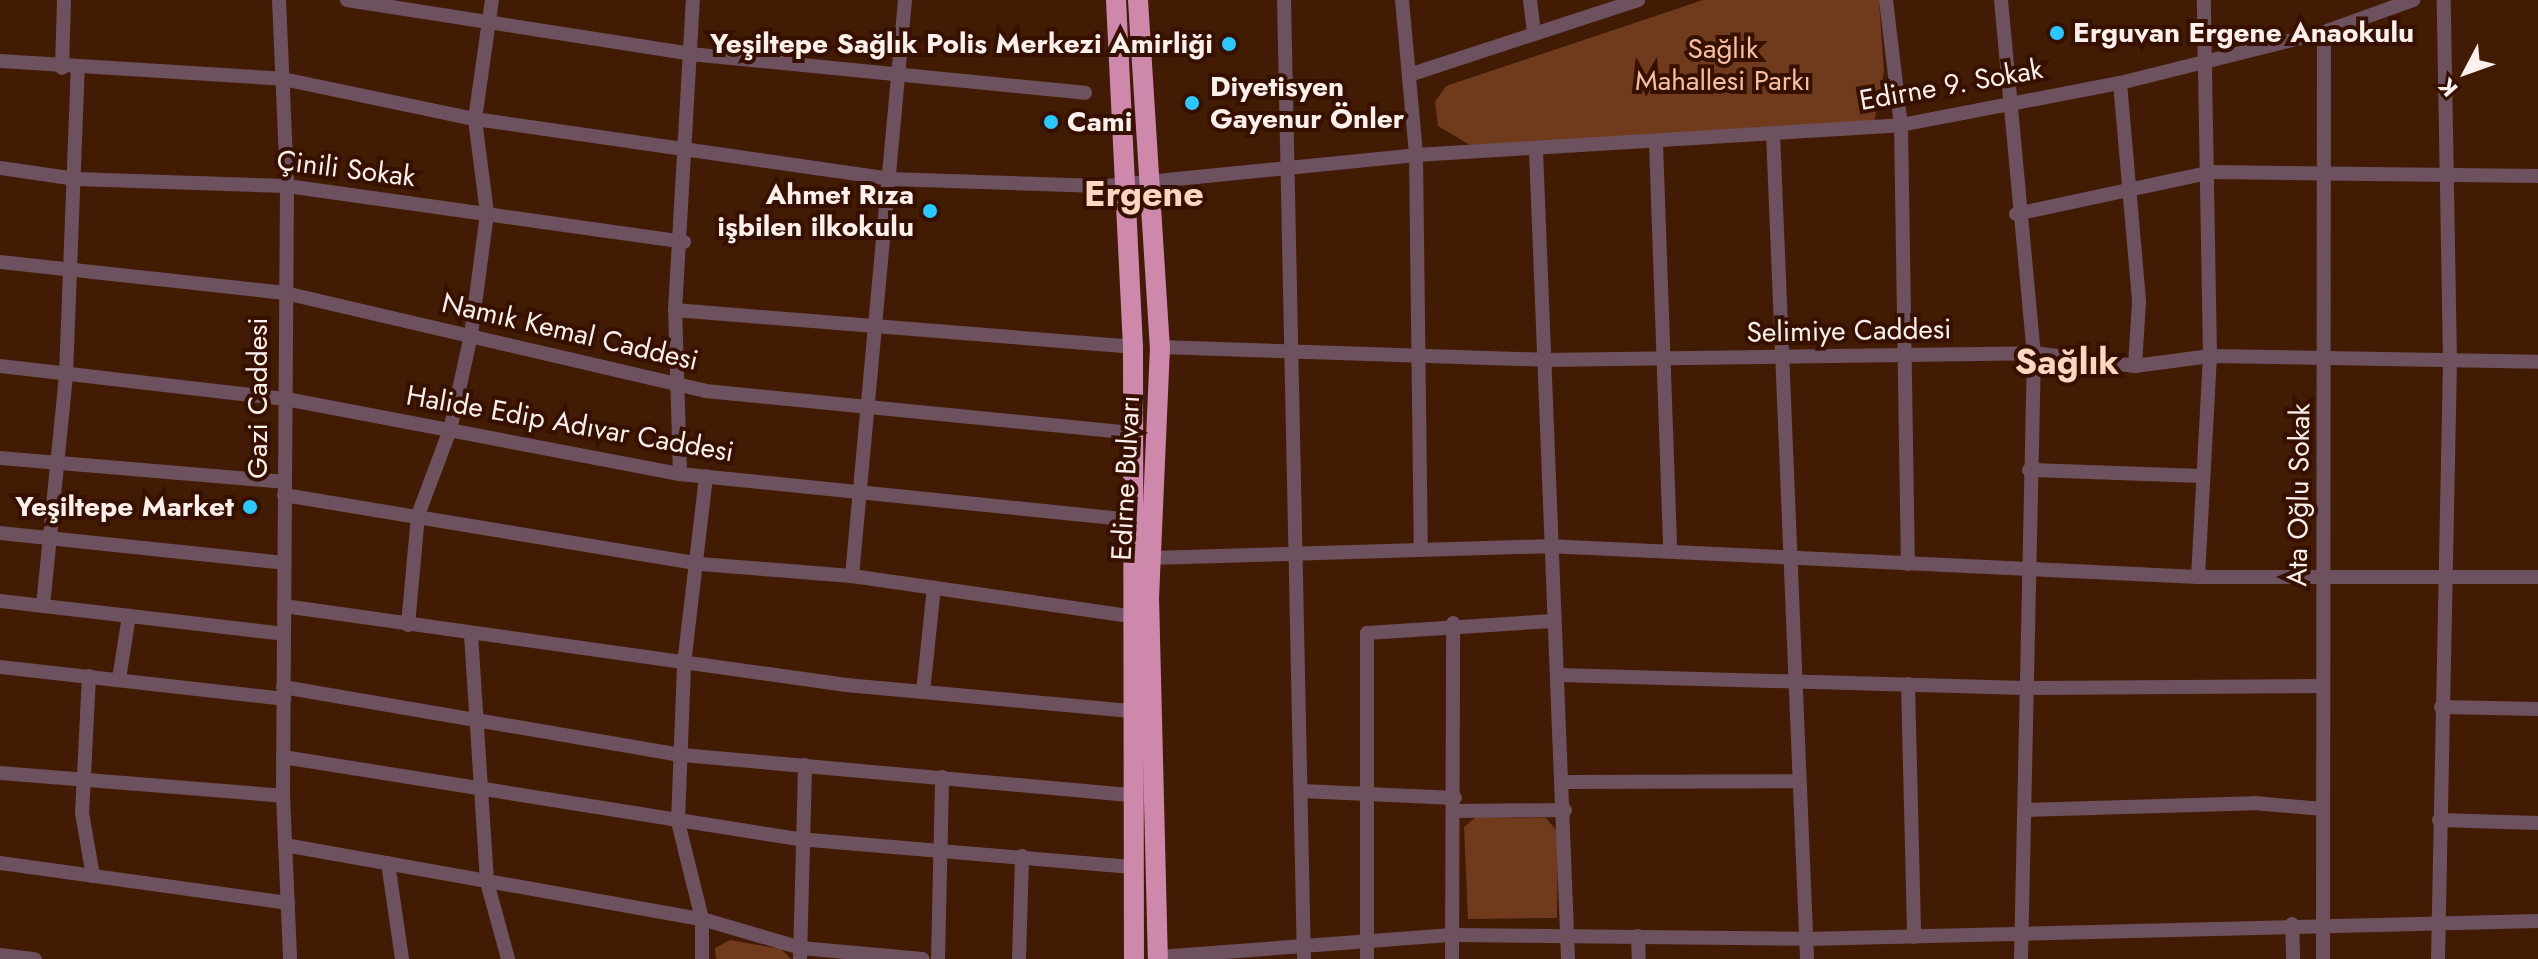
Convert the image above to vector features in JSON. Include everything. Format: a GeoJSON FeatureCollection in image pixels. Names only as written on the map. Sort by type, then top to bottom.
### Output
{"type":"FeatureCollection","features":[{"type":"Feature","properties":{"kind":"highway","name":"Edirne Bulvarı"},"geometry":{"type":"LineString","coordinates":[[1116,0],[1129,181],[1133,347],[1130,616],[1134,959]]}},
{"type":"Feature","properties":{"kind":"highway","name":"Edirne Bulvarı"},"geometry":{"type":"LineString","coordinates":[[1138,0],[1160,347],[1150,558],[1158,958]]}},
{"type":"Feature","properties":{"kind":"street"},"geometry":{"type":"LineString","coordinates":[[62,68],[64,0]]}},
{"type":"Feature","properties":{"kind":"street","name":"Gazi Caddesi"},"geometry":{"type":"LineString","coordinates":[[279,0],[287,186],[283,796],[290,959]]}},
{"type":"Feature","properties":{"kind":"street"},"geometry":{"type":"LineString","coordinates":[[347,0],[490,20],[690,54],[897,76],[914,71],[1085,93]]}},
{"type":"Feature","properties":{"kind":"street"},"geometry":{"type":"LineString","coordinates":[[408,625],[418,515],[450,430],[471,335],[487,213],[475,119],[492,0]]}},
{"type":"Feature","properties":{"kind":"street"},"geometry":{"type":"LineString","coordinates":[[680,474],[681,383],[675,310],[684,242],[693,0]]}},
{"type":"Feature","properties":{"kind":"street"},"geometry":{"type":"LineString","coordinates":[[852,576],[871,404],[905,0]]}},
{"type":"Feature","properties":{"kind":"street"},"geometry":{"type":"LineString","coordinates":[[1284,0],[1299,556],[1304,955]]}},
{"type":"Feature","properties":{"kind":"street"},"geometry":{"type":"LineString","coordinates":[[1402,0],[1416,155],[1421,549]]}},
{"type":"Feature","properties":{"kind":"street"},"geometry":{"type":"LineString","coordinates":[[1530,0],[1534,32]]}},
{"type":"Feature","properties":{"kind":"street"},"geometry":{"type":"LineString","coordinates":[[1409,75],[1638,0]]}},
{"type":"Feature","properties":{"kind":"street"},"geometry":{"type":"LineString","coordinates":[[1886,0],[1901,125],[1901,358],[1908,564]]}},
{"type":"Feature","properties":{"kind":"street"},"geometry":{"type":"LineString","coordinates":[[2001,0],[2016,214],[2034,353],[2029,470],[2030,569],[2021,959]]}},
{"type":"Feature","properties":{"kind":"street"},"geometry":{"type":"LineString","coordinates":[[2198,577],[2210,356],[2212,172],[2210,60],[2204,0]]}},
{"type":"Feature","properties":{"kind":"street","name":"Edirne 9. Sokak"},"geometry":{"type":"LineString","coordinates":[[0,61],[62,68],[283,79],[475,119],[891,179],[1129,181],[1287,171],[1416,155],[1656,143],[1901,125],[2006,102],[2120,83],[2324,32],[2413,0]]}},
{"type":"Feature","properties":{"kind":"street"},"geometry":{"type":"LineString","coordinates":[[2438,959],[2450,361],[2444,0]]}},
{"type":"Feature","properties":{"kind":"street","name":"Ata Oğlu Sokak"},"geometry":{"type":"LineString","coordinates":[[2323,959],[2324,32]]}},
{"type":"Feature","properties":{"kind":"street"},"geometry":{"type":"LineString","coordinates":[[43,606],[55,539],[66,375],[78,69]]}},
{"type":"Feature","properties":{"kind":"street"},"geometry":{"type":"LineString","coordinates":[[2120,83],[2139,302],[2135,366]]}},
{"type":"Feature","properties":{"kind":"street"},"geometry":{"type":"LineString","coordinates":[[1773,133],[1784,360],[1793,681],[1807,959]]}},
{"type":"Feature","properties":{"kind":"street"},"geometry":{"type":"LineString","coordinates":[[1656,143],[1667,358],[1670,550]]}},
{"type":"Feature","properties":{"kind":"street"},"geometry":{"type":"LineString","coordinates":[[1536,150],[1547,546],[1565,782],[1568,959]]}},
{"type":"Feature","properties":{"kind":"street","name":"Çinili Sokak"},"geometry":{"type":"LineString","coordinates":[[0,168],[76,179],[287,186],[684,242]]}},
{"type":"Feature","properties":{"kind":"street"},"geometry":{"type":"LineString","coordinates":[[2016,214],[2212,172],[2323,172],[2449,178],[2538,176]]}},
{"type":"Feature","properties":{"kind":"street","name":"Namık Kemal Caddesi"},"geometry":{"type":"LineString","coordinates":[[0,262],[285,293],[681,383],[1132,433]]}},
{"type":"Feature","properties":{"kind":"street"},"geometry":{"type":"LineString","coordinates":[[675,310],[1133,347]]}},
{"type":"Feature","properties":{"kind":"street","name":"Selimiye Caddesi"},"geometry":{"type":"LineString","coordinates":[[1160,347],[1292,347],[1544,360],[1784,360],[2034,353],[2135,366],[2210,356],[2538,362]]}},
{"type":"Feature","properties":{"kind":"street","name":"Halide Edip Adıvar Caddesi"},"geometry":{"type":"LineString","coordinates":[[0,366],[286,399],[680,474],[862,488],[1132,520]]}},
{"type":"Feature","properties":{"kind":"street"},"geometry":{"type":"LineString","coordinates":[[0,458],[284,488],[418,515],[700,564],[852,576],[1130,616]]}},
{"type":"Feature","properties":{"kind":"street"},"geometry":{"type":"LineString","coordinates":[[2029,470],[2202,476]]}},
{"type":"Feature","properties":{"kind":"street"},"geometry":{"type":"LineString","coordinates":[[702,959],[702,919],[678,822],[684,664],[700,564],[706,476]]}},
{"type":"Feature","properties":{"kind":"street"},"geometry":{"type":"LineString","coordinates":[[0,533],[284,563]]}},
{"type":"Feature","properties":{"kind":"street"},"geometry":{"type":"LineString","coordinates":[[1150,558],[1299,556],[1547,546],[2198,577],[2538,577]]}},
{"type":"Feature","properties":{"kind":"street"},"geometry":{"type":"LineString","coordinates":[[923,692],[934,588]]}},
{"type":"Feature","properties":{"kind":"street"},"geometry":{"type":"LineString","coordinates":[[0,601],[284,634]]}},
{"type":"Feature","properties":{"kind":"street"},"geometry":{"type":"LineString","coordinates":[[284,606],[684,664],[923,692],[1131,711]]}},
{"type":"Feature","properties":{"kind":"street"},"geometry":{"type":"LineString","coordinates":[[119,679],[129,616]]}},
{"type":"Feature","properties":{"kind":"street"},"geometry":{"type":"LineString","coordinates":[[1366,952],[1369,795],[1367,633],[1453,623],[1553,621]]}},
{"type":"Feature","properties":{"kind":"street"},"geometry":{"type":"LineString","coordinates":[[1452,959],[1453,623]]}},
{"type":"Feature","properties":{"kind":"street"},"geometry":{"type":"LineString","coordinates":[[471,634],[484,785],[487,882],[508,959]]}},
{"type":"Feature","properties":{"kind":"street"},"geometry":{"type":"LineString","coordinates":[[0,667],[284,693],[476,715],[682,755],[1132,795]]}},
{"type":"Feature","properties":{"kind":"street"},"geometry":{"type":"LineString","coordinates":[[1559,675],[2026,688],[2323,686]]}},
{"type":"Feature","properties":{"kind":"street"},"geometry":{"type":"LineString","coordinates":[[89,676],[82,780],[93,876]]}},
{"type":"Feature","properties":{"kind":"street"},"geometry":{"type":"LineString","coordinates":[[1908,684],[1914,937]]}},
{"type":"Feature","properties":{"kind":"street"},"geometry":{"type":"LineString","coordinates":[[2441,707],[2538,709]]}},
{"type":"Feature","properties":{"kind":"street"},"geometry":{"type":"LineString","coordinates":[[283,757],[484,785],[678,822],[798,839],[1132,867]]}},
{"type":"Feature","properties":{"kind":"street"},"geometry":{"type":"LineString","coordinates":[[800,954],[798,839],[805,765]]}},
{"type":"Feature","properties":{"kind":"street"},"geometry":{"type":"LineString","coordinates":[[0,773],[283,796]]}},
{"type":"Feature","properties":{"kind":"street"},"geometry":{"type":"LineString","coordinates":[[938,959],[942,777]]}},
{"type":"Feature","properties":{"kind":"street"},"geometry":{"type":"LineString","coordinates":[[1565,782],[1798,781]]}},
{"type":"Feature","properties":{"kind":"street"},"geometry":{"type":"LineString","coordinates":[[1302,791],[1454,805],[1565,810]]}},
{"type":"Feature","properties":{"kind":"street"},"geometry":{"type":"LineString","coordinates":[[2024,810],[2254,803],[2323,809]]}},
{"type":"Feature","properties":{"kind":"street"},"geometry":{"type":"LineString","coordinates":[[2439,820],[2538,823]]}},
{"type":"Feature","properties":{"kind":"street"},"geometry":{"type":"LineString","coordinates":[[285,845],[702,919],[800,954],[923,959]]}},
{"type":"Feature","properties":{"kind":"street"},"geometry":{"type":"LineString","coordinates":[[1019,959],[1022,856]]}},
{"type":"Feature","properties":{"kind":"street"},"geometry":{"type":"LineString","coordinates":[[0,863],[288,903]]}},
{"type":"Feature","properties":{"kind":"street"},"geometry":{"type":"LineString","coordinates":[[388,863],[402,959]]}},
{"type":"Feature","properties":{"kind":"street"},"geometry":{"type":"LineString","coordinates":[[1158,958],[1366,952],[1452,935],[1806,939],[2323,922],[2538,921]]}},
{"type":"Feature","properties":{"kind":"street"},"geometry":{"type":"LineString","coordinates":[[2292,924],[2293,959]]}},
{"type":"Feature","properties":{"kind":"street"},"geometry":{"type":"LineString","coordinates":[[1638,936],[1639,959]]}},
{"type":"Feature","properties":{"kind":"street"},"geometry":{"type":"LineString","coordinates":[[0,955],[35,959]]}},
{"type":"Feature","properties":{"kind":"green space","name":"Sağlık Mahallesi Parkı"},"geometry":{"type":"Polygon","coordinates":[[[1703,0],[1879,0],[1884,72],[1874,123],[1470,145],[1438,126],[1435,102],[1446,86],[1703,0]]]}},
{"type":"Feature","properties":{"kind":"green space"},"geometry":{"type":"Polygon","coordinates":[[[1476,817],[1546,818],[1558,832],[1557,918],[1468,919],[1464,827],[1476,817]]]}},
{"type":"Feature","properties":{"kind":"green space"},"geometry":{"type":"Polygon","coordinates":[[[730,940],[781,949],[791,959],[716,959],[715,948],[730,940]]]}},
{"type":"Feature","properties":{"kind":"place","name":"Erguvan Ergene Anaokulu"},"geometry":{"type":"Point","coordinates":[2057,33]}},
{"type":"Feature","properties":{"kind":"place","name":"Yeşiltepe Sağlık Polis Merkezi Amirliği"},"geometry":{"type":"Point","coordinates":[1229,44]}},
{"type":"Feature","properties":{"kind":"place","name":"Diyetisyen Gayenur Önler"},"geometry":{"type":"Point","coordinates":[1192,103]}},
{"type":"Feature","properties":{"kind":"place","name":"Cami"},"geometry":{"type":"Point","coordinates":[1051,122]}},
{"type":"Feature","properties":{"kind":"place","name":"Ahmet Rıza işbilen ilkokulu"},"geometry":{"type":"Point","coordinates":[930,211]}},
{"type":"Feature","properties":{"kind":"place","name":"Yeşiltepe Market"},"geometry":{"type":"Point","coordinates":[250,507]}},
{"type":"Feature","properties":{"kind":"district","name":"Ergene"},"geometry":{"type":"Point","coordinates":[1144,194]}},
{"type":"Feature","properties":{"kind":"district","name":"Sağlık"},"geometry":{"type":"Point","coordinates":[2067,362]}}]}
